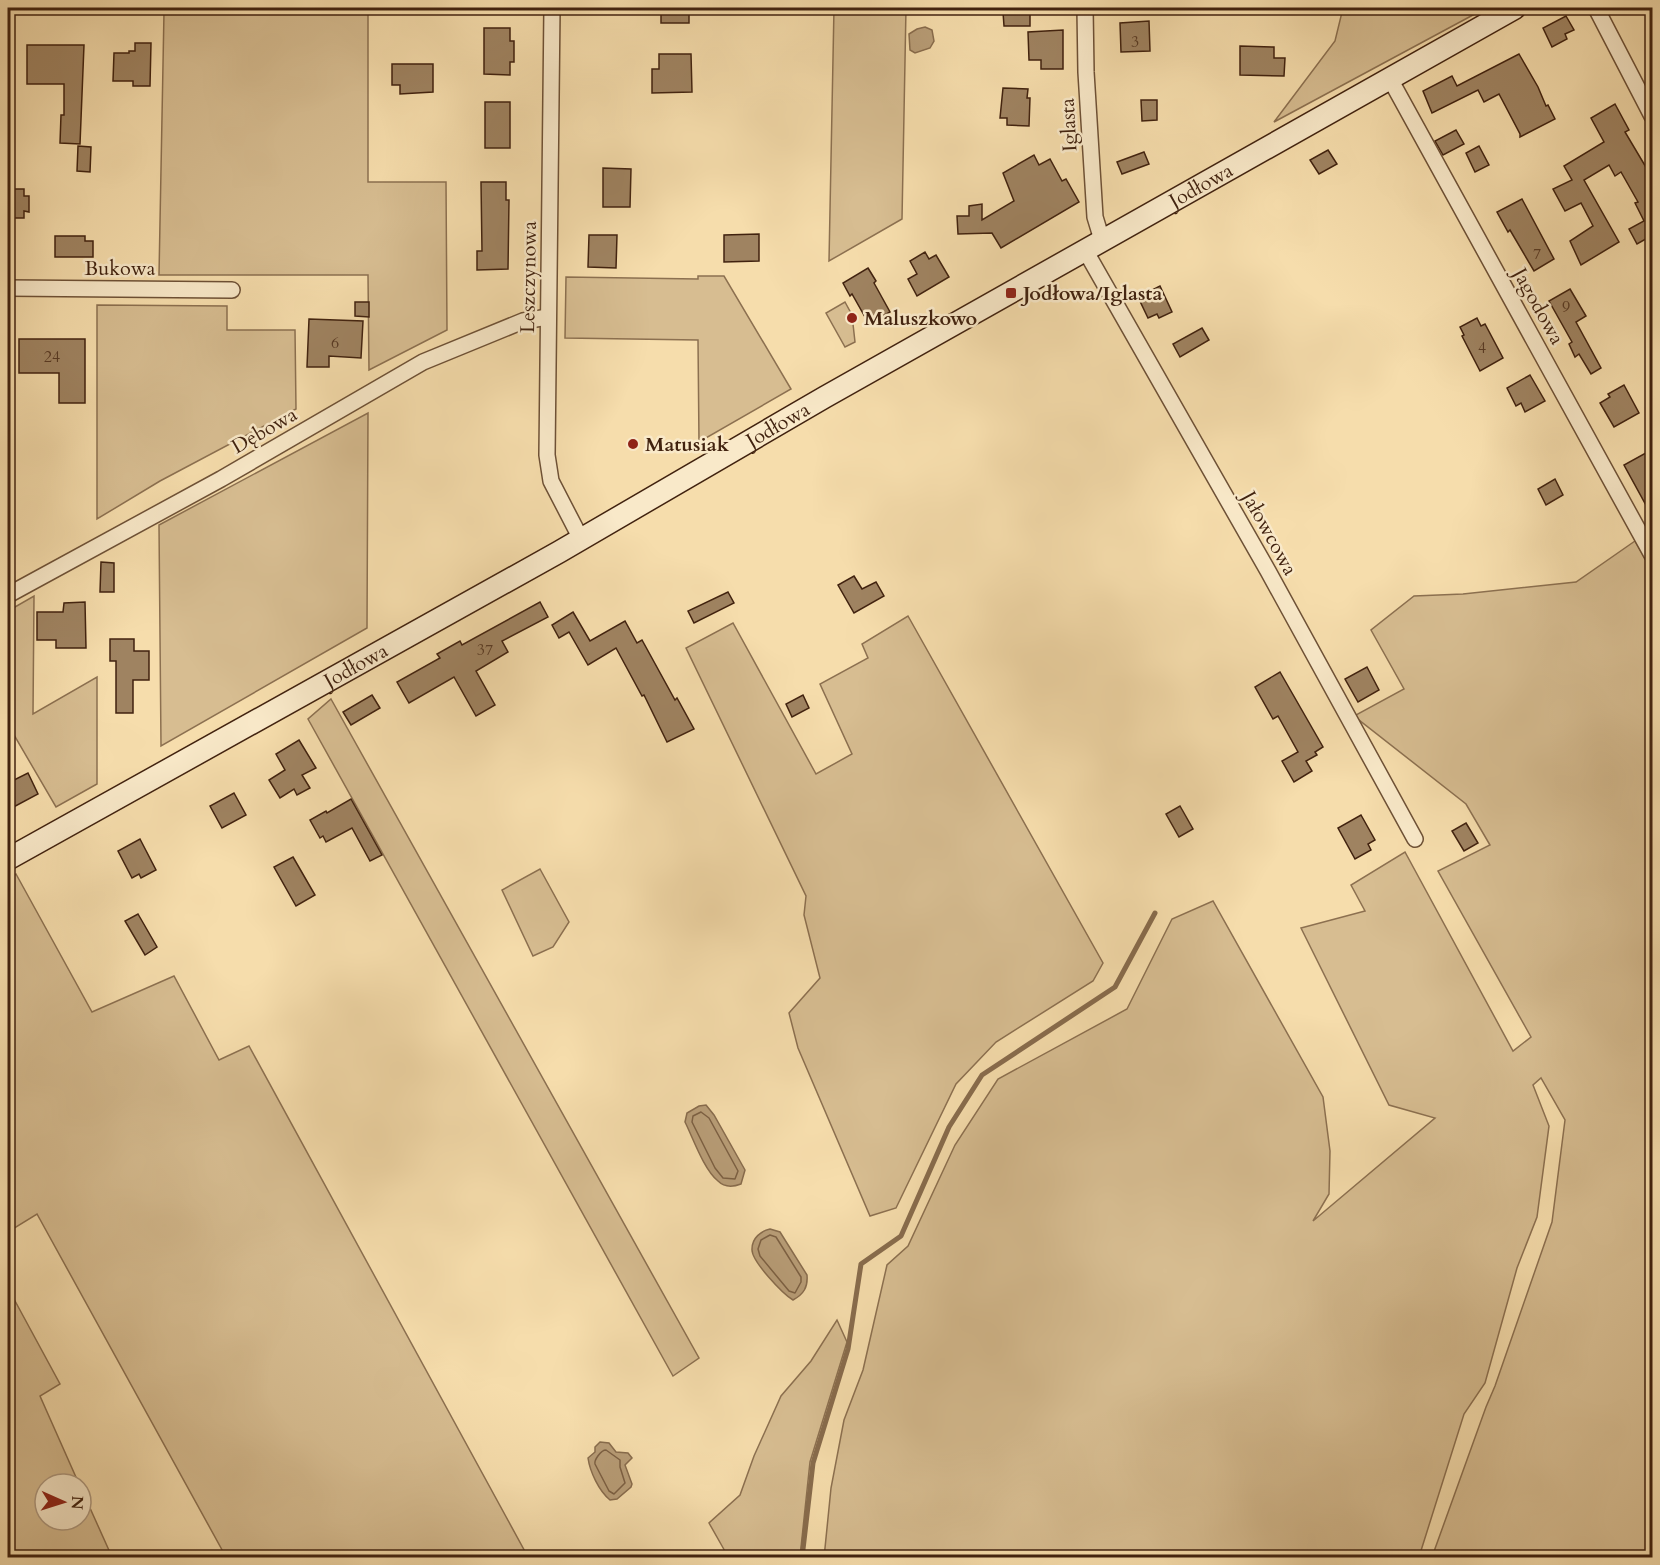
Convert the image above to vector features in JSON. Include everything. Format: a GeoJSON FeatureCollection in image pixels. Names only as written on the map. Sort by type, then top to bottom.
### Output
{"type":"FeatureCollection","features":[{"type":"Feature","properties":{"kind":"street","name":"Leszczynowa"},"geometry":{"type":"LineString","coordinates":[[552,8],[548,316],[549,464],[552,482],[581,539]]}},
{"type":"Feature","properties":{"kind":"street","name":"Iglasta"},"geometry":{"type":"LineString","coordinates":[[1085,8],[1086,72],[1095,217],[1093,245]]}},
{"type":"Feature","properties":{"kind":"street","name":"Jodłowa"},"geometry":{"type":"LineString","coordinates":[[8,859],[581,539],[825,397],[1515,8]]}},
{"type":"Feature","properties":{"kind":"street"},"geometry":{"type":"LineString","coordinates":[[1596,8],[1653,116]]}},
{"type":"Feature","properties":{"kind":"street","name":"Jagodowa"},"geometry":{"type":"LineString","coordinates":[[1389,77],[1653,555]]}},
{"type":"Feature","properties":{"kind":"street","name":"Jałowcowa"},"geometry":{"type":"LineString","coordinates":[[1093,245],[1415,839]]}},
{"type":"Feature","properties":{"kind":"street","name":"Bukowa"},"geometry":{"type":"LineString","coordinates":[[8,288],[232,290]]}},
{"type":"Feature","properties":{"kind":"street","name":"Dębowa"},"geometry":{"type":"LineString","coordinates":[[8,596],[220,479],[423,362],[523,321],[548,316]]}},
{"type":"Feature","properties":{"kind":"shaded area"},"geometry":{"type":"Polygon","coordinates":[[[834,8],[906,8],[902,219],[829,261],[834,8]]]}},
{"type":"Feature","properties":{"kind":"shaded area"},"geometry":{"type":"Polygon","coordinates":[[[1343,8],[1486,8],[1274,122],[1335,41],[1343,8]]]}},
{"type":"Feature","properties":{"kind":"shaded area"},"geometry":{"type":"Polygon","coordinates":[[[164,12],[368,12],[368,182],[446,182],[447,330],[369,370],[368,275],[159,275],[164,12]]]}},
{"type":"Feature","properties":{"kind":"shaded area"},"geometry":{"type":"Polygon","coordinates":[[[698,276],[724,276],[791,389],[699,442],[698,340],[565,338],[566,277],[698,279],[698,276]]]}},
{"type":"Feature","properties":{"kind":"shaded area"},"geometry":{"type":"Polygon","coordinates":[[[845,302],[852,315],[855,342],[845,347],[826,313],[845,302]]]}},
{"type":"Feature","properties":{"kind":"shaded area"},"geometry":{"type":"Polygon","coordinates":[[[97,305],[227,306],[227,330],[295,330],[296,409],[160,481],[97,519],[97,305]]]}},
{"type":"Feature","properties":{"kind":"shaded area"},"geometry":{"type":"Polygon","coordinates":[[[368,413],[367,628],[161,746],[159,525],[368,413]]]}},
{"type":"Feature","properties":{"kind":"shaded area"},"geometry":{"type":"Polygon","coordinates":[[[1635,541],[1652,571],[1652,1557],[1432,1557],[1552,1222],[1565,1120],[1541,1078],[1533,1085],[1549,1126],[1537,1217],[1517,1268],[1485,1383],[1464,1414],[1419,1557],[824,1558],[831,1488],[844,1420],[863,1370],[887,1265],[908,1246],[955,1145],[998,1079],[1127,1009],[1172,919],[1213,901],[1323,1097],[1330,1151],[1329,1194],[1313,1221],[1435,1118],[1389,1105],[1301,928],[1365,911],[1351,885],[1405,852],[1513,1051],[1531,1037],[1438,871],[1490,845],[1466,804],[1354,716],[1404,689],[1371,630],[1414,596],[1463,594],[1576,582],[1635,541]]]}},
{"type":"Feature","properties":{"kind":"shaded area"},"geometry":{"type":"Polygon","coordinates":[[[34,596],[33,714],[97,677],[97,784],[56,807],[8,728],[8,611],[34,596]]]}},
{"type":"Feature","properties":{"kind":"shaded area"},"geometry":{"type":"Polygon","coordinates":[[[908,616],[1103,963],[1093,981],[996,1042],[956,1084],[896,1208],[870,1216],[798,1048],[789,1013],[820,978],[804,915],[806,896],[686,648],[733,623],[816,774],[852,754],[820,684],[868,658],[862,644],[908,616]]]}},
{"type":"Feature","properties":{"kind":"shaded area"},"geometry":{"type":"Polygon","coordinates":[[[331,699],[699,1358],[673,1376],[308,719],[331,699]]]}},
{"type":"Feature","properties":{"kind":"shaded area"},"geometry":{"type":"Polygon","coordinates":[[[540,869],[569,922],[553,947],[533,956],[502,890],[540,869]]]}},
{"type":"Feature","properties":{"kind":"shaded area"},"geometry":{"type":"Polygon","coordinates":[[[16,874],[92,1012],[174,976],[219,1060],[249,1046],[528,1557],[226,1557],[37,1214],[8,1232],[8,879],[16,874]]]}},
{"type":"Feature","properties":{"kind":"shaded area"},"geometry":{"type":"Polygon","coordinates":[[[8,1288],[60,1384],[40,1396],[74,1472],[33,1472],[33,1532],[93,1532],[93,1515],[112,1557],[8,1557],[8,1288]]]}},
{"type":"Feature","properties":{"kind":"shaded area"},"geometry":{"type":"Polygon","coordinates":[[[837,1320],[847,1342],[810,1462],[800,1557],[722,1557],[726,1553],[709,1523],[740,1495],[754,1456],[781,1396],[811,1361],[837,1320]]]}},
{"type":"Feature","properties":{"kind":"water"},"geometry":{"type":"Polygon","coordinates":[[[925,27],[932,30],[934,41],[930,48],[915,53],[910,50],[909,34],[925,27]]]}},
{"type":"Feature","properties":{"kind":"water"},"geometry":{"type":"Polygon","coordinates":[[[706,1105],[745,1170],[741,1184],[726,1185],[713,1176],[685,1122],[687,1113],[706,1105]]]}},
{"type":"Feature","properties":{"kind":"water"},"geometry":{"type":"Polygon","coordinates":[[[770,1229],[780,1232],[807,1275],[804,1290],[793,1300],[768,1277],[753,1254],[752,1245],[755,1238],[763,1231],[770,1229]]]}},
{"type":"Feature","properties":{"kind":"water"},"geometry":{"type":"Polygon","coordinates":[[[600,1442],[609,1443],[616,1452],[628,1453],[632,1458],[625,1465],[631,1487],[617,1499],[610,1500],[606,1496],[591,1469],[588,1458],[595,1452],[595,1447],[600,1442]]]}},
{"type":"Feature","properties":{"kind":"building"},"geometry":{"type":"Polygon","coordinates":[[[661,8],[689,8],[689,23],[661,23],[661,8]]]}},
{"type":"Feature","properties":{"kind":"building"},"geometry":{"type":"Polygon","coordinates":[[[1003,12],[1030,12],[1030,26],[1004,26],[1003,12]]]}},
{"type":"Feature","properties":{"kind":"building"},"geometry":{"type":"Polygon","coordinates":[[[1566,16],[1574,30],[1565,34],[1567,39],[1552,47],[1543,28],[1566,16]]]}},
{"type":"Feature","properties":{"kind":"building"},"geometry":{"type":"Polygon","coordinates":[[[1149,21],[1150,51],[1121,52],[1120,23],[1149,21]]]}},
{"type":"Feature","properties":{"kind":"building"},"geometry":{"type":"Polygon","coordinates":[[[484,28],[510,28],[510,41],[514,41],[514,62],[510,62],[510,75],[484,74],[484,28]]]}},
{"type":"Feature","properties":{"kind":"building"},"geometry":{"type":"Polygon","coordinates":[[[1063,30],[1063,69],[1041,69],[1041,60],[1029,60],[1028,32],[1063,30]]]}},
{"type":"Feature","properties":{"kind":"building"},"geometry":{"type":"Polygon","coordinates":[[[135,43],[151,43],[150,86],[133,86],[133,81],[113,81],[114,53],[135,51],[135,43]]]}},
{"type":"Feature","properties":{"kind":"building"},"geometry":{"type":"Polygon","coordinates":[[[27,45],[84,45],[80,144],[60,143],[61,115],[64,115],[64,84],[27,84],[27,45]]]}},
{"type":"Feature","properties":{"kind":"building"},"geometry":{"type":"Polygon","coordinates":[[[1240,46],[1274,47],[1274,58],[1285,58],[1284,76],[1240,75],[1240,46]]]}},
{"type":"Feature","properties":{"kind":"building"},"geometry":{"type":"Polygon","coordinates":[[[659,54],[691,54],[692,92],[652,93],[652,69],[659,69],[659,54]]]}},
{"type":"Feature","properties":{"kind":"building"},"geometry":{"type":"Polygon","coordinates":[[[1519,54],[1555,119],[1520,137],[1499,94],[1484,102],[1478,90],[1432,113],[1423,91],[1452,76],[1457,86],[1519,54]]]}},
{"type":"Feature","properties":{"kind":"building"},"geometry":{"type":"Polygon","coordinates":[[[392,64],[433,64],[433,92],[400,94],[400,85],[392,85],[392,64]]]}},
{"type":"Feature","properties":{"kind":"building"},"geometry":{"type":"Polygon","coordinates":[[[1003,88],[1028,89],[1029,126],[1007,125],[1007,118],[1000,118],[1003,88]]]}},
{"type":"Feature","properties":{"kind":"building"},"geometry":{"type":"Polygon","coordinates":[[[1141,100],[1157,100],[1157,120],[1142,121],[1141,100]]]}},
{"type":"Feature","properties":{"kind":"building"},"geometry":{"type":"Polygon","coordinates":[[[485,102],[510,102],[510,148],[485,148],[485,102]]]}},
{"type":"Feature","properties":{"kind":"building"},"geometry":{"type":"Polygon","coordinates":[[[1615,104],[1629,130],[1625,132],[1653,179],[1653,238],[1651,236],[1637,244],[1629,229],[1644,221],[1635,203],[1638,202],[1621,172],[1615,176],[1609,165],[1584,180],[1619,242],[1581,265],[1570,241],[1593,226],[1581,203],[1565,211],[1553,189],[1572,180],[1564,166],[1604,142],[1591,118],[1615,104]]]}},
{"type":"Feature","properties":{"kind":"building"},"geometry":{"type":"Polygon","coordinates":[[[1456,130],[1464,144],[1443,155],[1435,141],[1456,130]]]}},
{"type":"Feature","properties":{"kind":"building"},"geometry":{"type":"Polygon","coordinates":[[[78,146],[91,147],[90,172],[77,171],[78,146]]]}},
{"type":"Feature","properties":{"kind":"building"},"geometry":{"type":"Polygon","coordinates":[[[1479,146],[1489,165],[1475,172],[1466,153],[1479,146]]]}},
{"type":"Feature","properties":{"kind":"building"},"geometry":{"type":"Polygon","coordinates":[[[1328,150],[1337,164],[1319,174],[1310,160],[1328,150]]]}},
{"type":"Feature","properties":{"kind":"building"},"geometry":{"type":"Polygon","coordinates":[[[1144,152],[1149,164],[1122,174],[1117,162],[1144,152]]]}},
{"type":"Feature","properties":{"kind":"building"},"geometry":{"type":"Polygon","coordinates":[[[1034,155],[1039,165],[1050,159],[1062,181],[1066,179],[1079,202],[1001,248],[992,233],[958,234],[957,216],[969,216],[969,206],[982,204],[982,220],[1014,201],[1003,173],[1034,155]]]}},
{"type":"Feature","properties":{"kind":"building"},"geometry":{"type":"Polygon","coordinates":[[[603,168],[631,169],[630,207],[603,207],[603,168]]]}},
{"type":"Feature","properties":{"kind":"building"},"geometry":{"type":"Polygon","coordinates":[[[481,182],[506,182],[506,200],[509,200],[508,269],[477,270],[477,251],[482,251],[481,182]]]}},
{"type":"Feature","properties":{"kind":"building"},"geometry":{"type":"Polygon","coordinates":[[[8,189],[24,189],[24,196],[29,196],[29,212],[24,211],[24,218],[8,218],[8,189]]]}},
{"type":"Feature","properties":{"kind":"building"},"geometry":{"type":"Polygon","coordinates":[[[1522,199],[1554,259],[1534,271],[1497,212],[1522,199]]]}},
{"type":"Feature","properties":{"kind":"building"},"geometry":{"type":"Polygon","coordinates":[[[759,234],[759,261],[724,262],[724,235],[759,234]]]}},
{"type":"Feature","properties":{"kind":"building"},"geometry":{"type":"Polygon","coordinates":[[[589,235],[617,235],[616,268],[588,267],[589,235]]]}},
{"type":"Feature","properties":{"kind":"building"},"geometry":{"type":"Polygon","coordinates":[[[55,236],[85,236],[85,241],[93,241],[93,257],[55,257],[55,236]]]}},
{"type":"Feature","properties":{"kind":"building"},"geometry":{"type":"Polygon","coordinates":[[[925,252],[929,259],[936,255],[949,277],[917,296],[908,279],[917,274],[910,261],[925,252]]]}},
{"type":"Feature","properties":{"kind":"building"},"geometry":{"type":"Polygon","coordinates":[[[868,268],[890,312],[869,324],[843,283],[868,268]]]}},
{"type":"Feature","properties":{"kind":"building"},"geometry":{"type":"Polygon","coordinates":[[[1160,286],[1172,312],[1159,318],[1157,314],[1148,318],[1138,297],[1160,286]]]}},
{"type":"Feature","properties":{"kind":"building"},"geometry":{"type":"Polygon","coordinates":[[[1570,289],[1586,316],[1576,322],[1601,368],[1591,374],[1579,354],[1575,357],[1569,344],[1572,342],[1549,301],[1570,289]]]}},
{"type":"Feature","properties":{"kind":"building"},"geometry":{"type":"Polygon","coordinates":[[[355,302],[369,302],[369,317],[355,316],[355,302]]]}},
{"type":"Feature","properties":{"kind":"building"},"geometry":{"type":"Polygon","coordinates":[[[1477,318],[1481,326],[1485,324],[1503,358],[1480,371],[1462,336],[1464,335],[1460,327],[1477,318]]]}},
{"type":"Feature","properties":{"kind":"building"},"geometry":{"type":"Polygon","coordinates":[[[309,319],[363,321],[361,358],[329,356],[329,367],[307,367],[309,319]]]}},
{"type":"Feature","properties":{"kind":"building"},"geometry":{"type":"Polygon","coordinates":[[[1202,328],[1209,340],[1180,357],[1173,344],[1202,328]]]}},
{"type":"Feature","properties":{"kind":"building"},"geometry":{"type":"Polygon","coordinates":[[[19,339],[85,339],[85,403],[59,403],[59,373],[19,373],[19,339]]]}},
{"type":"Feature","properties":{"kind":"building"},"geometry":{"type":"Polygon","coordinates":[[[1530,375],[1545,401],[1525,412],[1521,403],[1516,406],[1507,388],[1530,375]]]}},
{"type":"Feature","properties":{"kind":"building"},"geometry":{"type":"Polygon","coordinates":[[[1624,385],[1639,413],[1614,427],[1600,403],[1610,397],[1608,394],[1624,385]]]}},
{"type":"Feature","properties":{"kind":"building"},"geometry":{"type":"Polygon","coordinates":[[[1653,449],[1653,518],[1624,465],[1653,449]]]}},
{"type":"Feature","properties":{"kind":"building"},"geometry":{"type":"Polygon","coordinates":[[[1555,479],[1563,495],[1546,505],[1538,489],[1555,479]]]}},
{"type":"Feature","properties":{"kind":"building"},"geometry":{"type":"Polygon","coordinates":[[[101,562],[114,563],[114,592],[100,592],[101,562]]]}},
{"type":"Feature","properties":{"kind":"building"},"geometry":{"type":"Polygon","coordinates":[[[854,576],[862,589],[876,582],[884,596],[854,613],[838,585],[854,576]]]}},
{"type":"Feature","properties":{"kind":"building"},"geometry":{"type":"Polygon","coordinates":[[[728,592],[734,603],[694,623],[688,611],[728,592]]]}},
{"type":"Feature","properties":{"kind":"building"},"geometry":{"type":"Polygon","coordinates":[[[85,602],[86,648],[56,648],[56,640],[37,640],[37,612],[63,612],[64,603],[85,602]]]}},
{"type":"Feature","properties":{"kind":"building"},"geometry":{"type":"Polygon","coordinates":[[[540,602],[548,617],[502,641],[508,652],[476,671],[495,705],[476,716],[454,677],[409,703],[397,682],[440,658],[437,654],[460,641],[462,645],[540,602]]]}},
{"type":"Feature","properties":{"kind":"building"},"geometry":{"type":"Polygon","coordinates":[[[573,612],[590,641],[625,621],[637,643],[642,640],[694,729],[667,742],[644,695],[642,696],[616,648],[588,665],[569,632],[559,638],[552,625],[573,612]]]}},
{"type":"Feature","properties":{"kind":"building"},"geometry":{"type":"Polygon","coordinates":[[[110,639],[134,639],[134,651],[149,651],[149,680],[133,680],[133,713],[116,713],[116,661],[110,661],[110,639]]]}},
{"type":"Feature","properties":{"kind":"building"},"geometry":{"type":"Polygon","coordinates":[[[1367,667],[1379,690],[1358,702],[1345,679],[1367,667]]]}},
{"type":"Feature","properties":{"kind":"building"},"geometry":{"type":"Polygon","coordinates":[[[1280,672],[1323,747],[1315,752],[1317,755],[1306,761],[1312,771],[1294,782],[1282,761],[1298,752],[1278,716],[1273,719],[1255,687],[1280,672]]]}},
{"type":"Feature","properties":{"kind":"building"},"geometry":{"type":"Polygon","coordinates":[[[372,695],[380,708],[351,725],[343,712],[372,695]]]}},
{"type":"Feature","properties":{"kind":"building"},"geometry":{"type":"Polygon","coordinates":[[[803,695],[809,708],[792,717],[786,704],[803,695]]]}},
{"type":"Feature","properties":{"kind":"building"},"geometry":{"type":"Polygon","coordinates":[[[299,740],[316,768],[302,775],[310,788],[297,795],[294,789],[280,798],[269,780],[285,770],[276,754],[299,740]]]}},
{"type":"Feature","properties":{"kind":"building"},"geometry":{"type":"Polygon","coordinates":[[[28,773],[38,794],[8,810],[8,783],[28,773]]]}},
{"type":"Feature","properties":{"kind":"building"},"geometry":{"type":"Polygon","coordinates":[[[234,793],[246,815],[222,828],[210,806],[234,793]]]}},
{"type":"Feature","properties":{"kind":"building"},"geometry":{"type":"Polygon","coordinates":[[[351,799],[382,855],[370,861],[352,828],[326,842],[323,836],[320,838],[310,820],[351,799]]]}},
{"type":"Feature","properties":{"kind":"building"},"geometry":{"type":"Polygon","coordinates":[[[1180,806],[1193,829],[1179,837],[1166,814],[1180,806]]]}},
{"type":"Feature","properties":{"kind":"building"},"geometry":{"type":"Polygon","coordinates":[[[1361,815],[1375,840],[1368,844],[1371,850],[1355,859],[1338,828],[1361,815]]]}},
{"type":"Feature","properties":{"kind":"building"},"geometry":{"type":"Polygon","coordinates":[[[1466,823],[1478,843],[1464,851],[1452,831],[1466,823]]]}},
{"type":"Feature","properties":{"kind":"building"},"geometry":{"type":"Polygon","coordinates":[[[140,839],[156,870],[141,878],[139,874],[132,878],[118,851],[140,839]]]}},
{"type":"Feature","properties":{"kind":"building"},"geometry":{"type":"Polygon","coordinates":[[[293,857],[315,895],[296,906],[274,867],[293,857]]]}},
{"type":"Feature","properties":{"kind":"building"},"geometry":{"type":"Polygon","coordinates":[[[138,914],[157,947],[145,955],[125,921],[138,914]]]}},
{"type":"Feature","properties":{"kind":"waterway"},"geometry":{"type":"LineString","coordinates":[[802,1558],[813,1463],[848,1349],[861,1264],[901,1236],[949,1127],[982,1075],[1115,987],[1155,913]]}},
{"type":"Feature","properties":{"kind":"place","name":"Jodłowa/Iglasta"},"geometry":{"type":"Point","coordinates":[1011,293]}},
{"type":"Feature","properties":{"kind":"place","name":"Maluszkowo"},"geometry":{"type":"Point","coordinates":[852,318]}},
{"type":"Feature","properties":{"kind":"place","name":"Matusiak"},"geometry":{"type":"Point","coordinates":[633,444]}}]}
